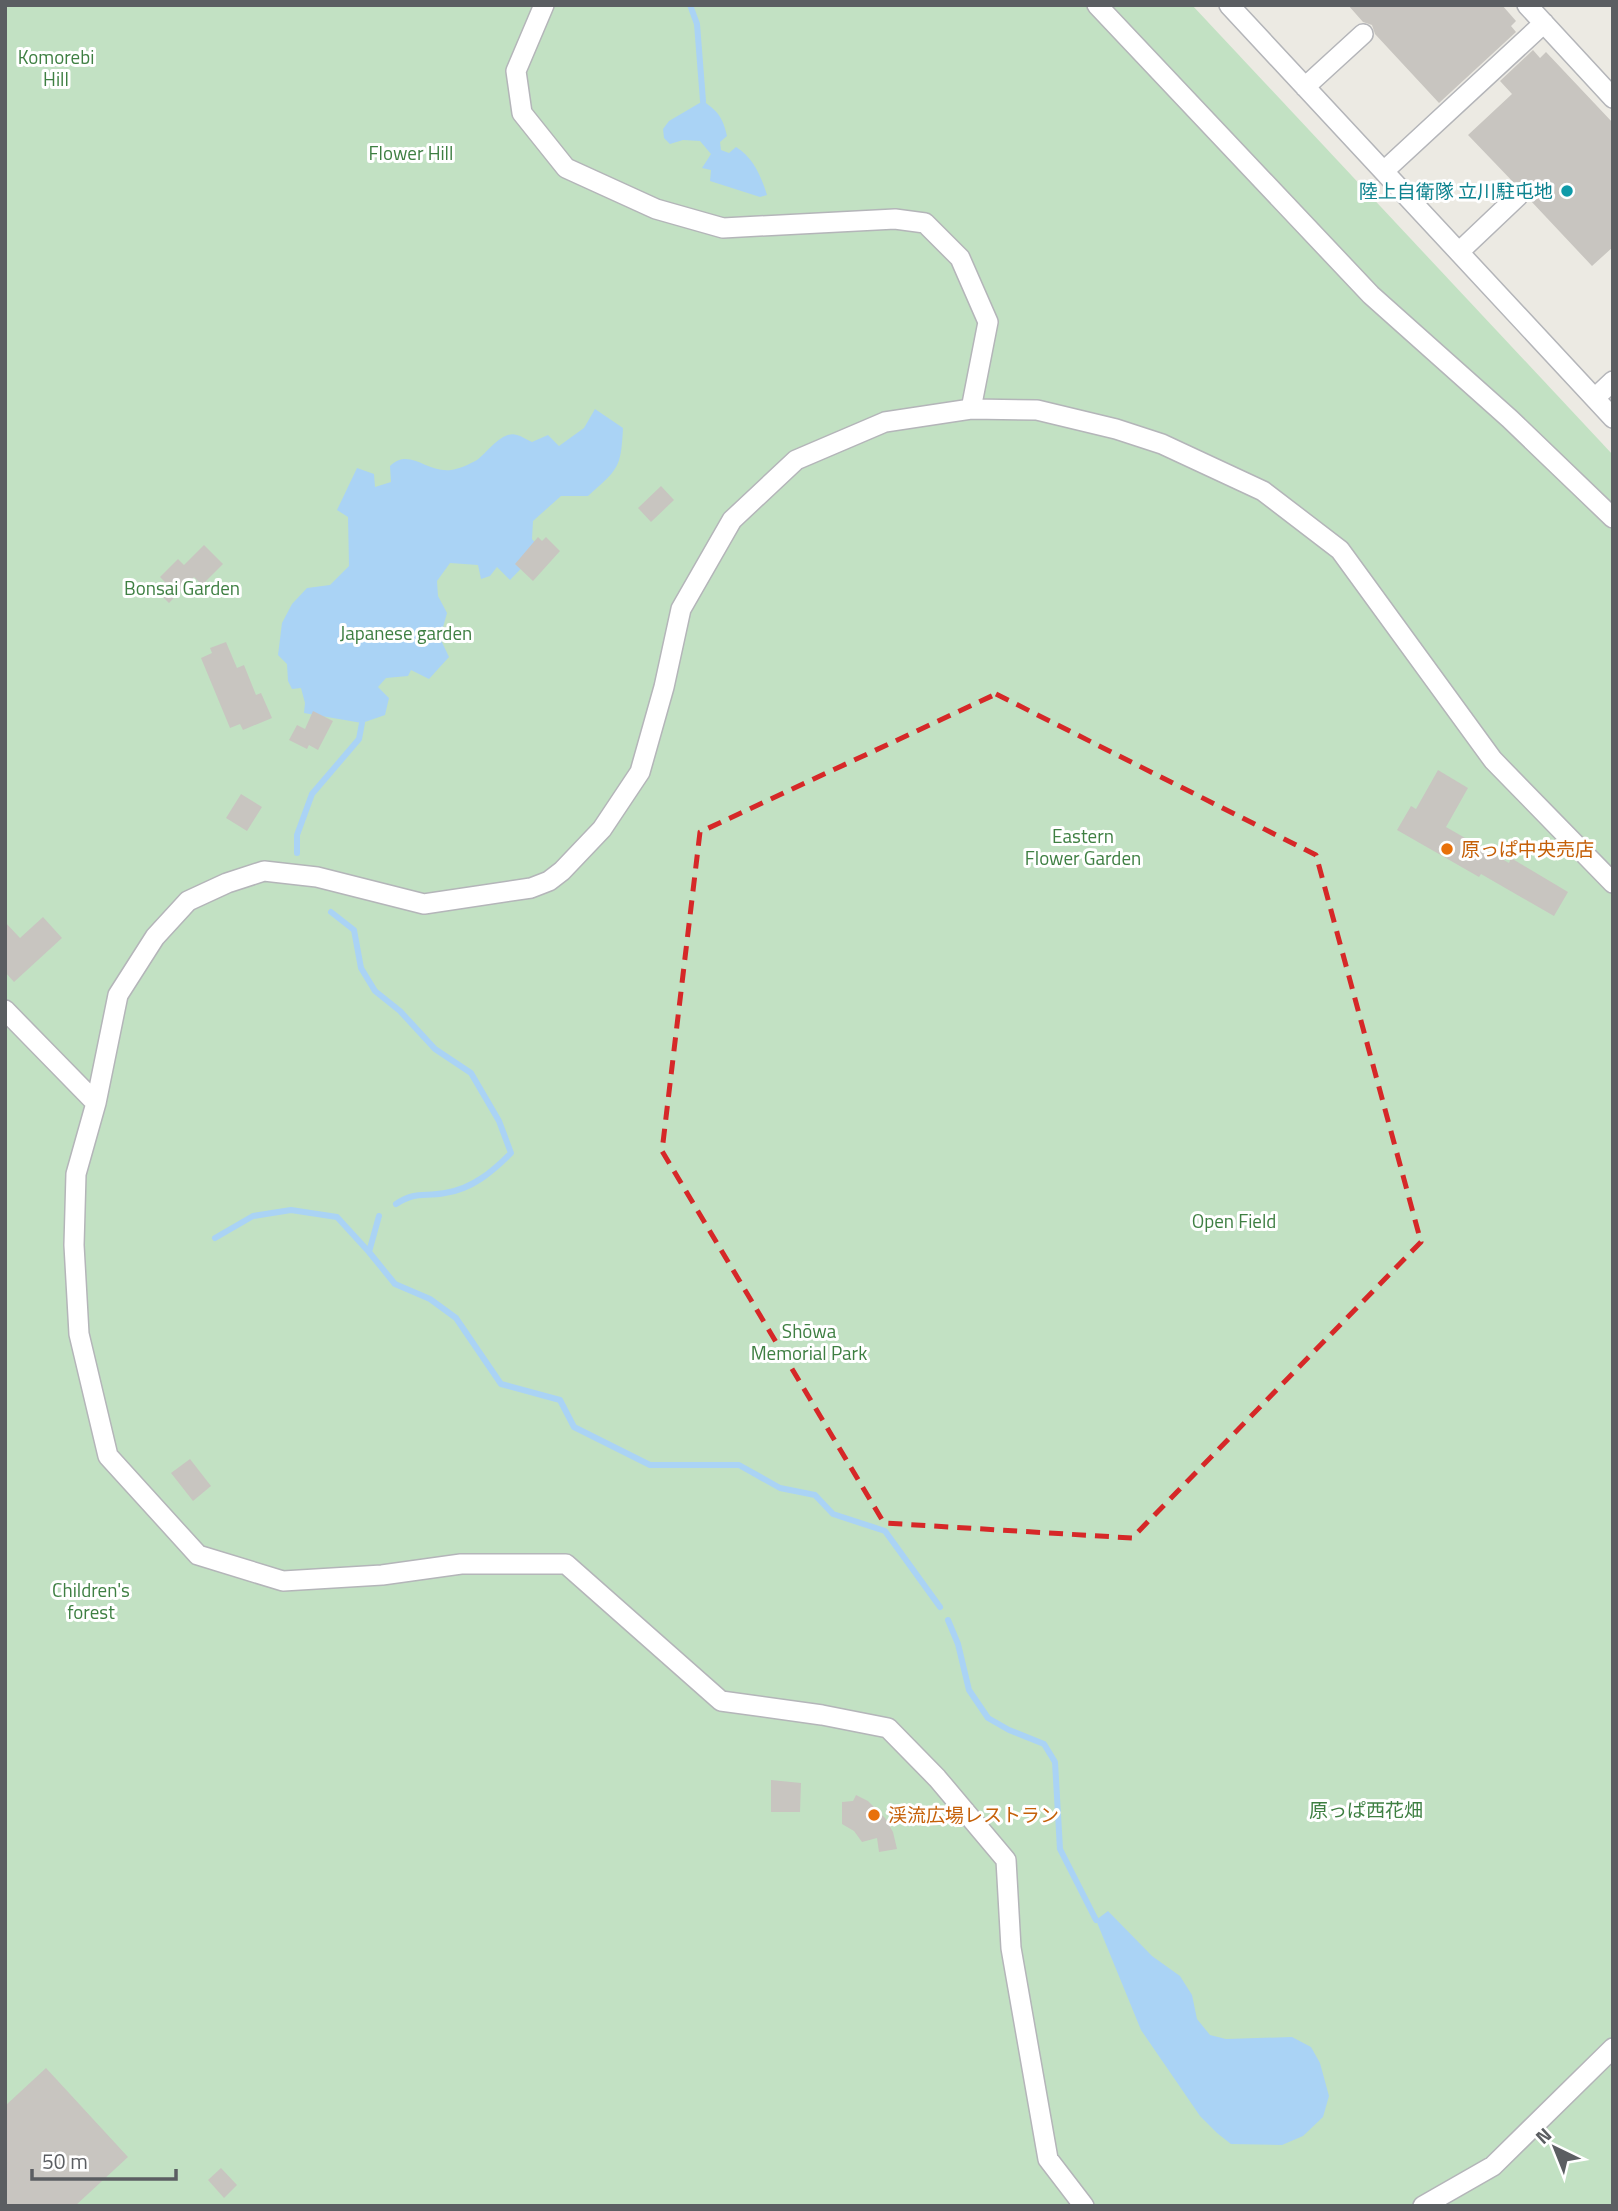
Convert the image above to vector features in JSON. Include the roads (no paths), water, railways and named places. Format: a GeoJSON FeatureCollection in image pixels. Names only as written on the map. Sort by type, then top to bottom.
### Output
{"type":"FeatureCollection","features":[{"type":"Feature","properties":{"kind":"street"},"geometry":{"type":"LineString","coordinates":[[544,5],[516,71],[517,81],[522,113],[566,168],[656,209],[723,228],[895,219],[925,223],[960,258],[988,321],[971,410]]}},
{"type":"Feature","properties":{"kind":"street"},"geometry":{"type":"LineString","coordinates":[[1097,5],[1371,295],[1510,419],[1613,518]]}},
{"type":"Feature","properties":{"kind":"street"},"geometry":{"type":"LineString","coordinates":[[1527,5],[1613,97]]}},
{"type":"Feature","properties":{"kind":"street"},"geometry":{"type":"LineString","coordinates":[[1232,6],[1613,418]]}},
{"type":"Feature","properties":{"kind":"street"},"geometry":{"type":"LineString","coordinates":[[1384,171],[1544,23]]}},
{"type":"Feature","properties":{"kind":"street"},"geometry":{"type":"LineString","coordinates":[[1306,87],[1363,34]]}},
{"type":"Feature","properties":{"kind":"street"},"geometry":{"type":"LineString","coordinates":[[1459,252],[1518,196]]}},
{"type":"Feature","properties":{"kind":"street"},"geometry":{"type":"LineString","coordinates":[[1595,398],[1613,382]]}},
{"type":"Feature","properties":{"kind":"street"},"geometry":{"type":"LineString","coordinates":[[1084,2206],[1048,2159],[1011,1948],[1006,1860],[929,1770],[888,1728],[822,1715],[721,1701],[566,1564],[461,1564],[382,1575],[283,1581],[198,1555],[108,1456],[79,1334],[74,1245],[76,1174],[96,1103],[118,995],[155,937],[188,901],[227,883],[264,871],[317,877],[424,904],[531,888],[549,881],[603,829],[639,772],[664,687],[681,609],[732,520],[796,460],[885,422],[971,410],[1037,411],[1116,429],[1162,444],[1263,491],[1340,550],[1493,760],[1613,883]]}},
{"type":"Feature","properties":{"kind":"street"},"geometry":{"type":"LineString","coordinates":[[5,1010],[96,1103]]}},
{"type":"Feature","properties":{"kind":"street"},"geometry":{"type":"LineString","coordinates":[[1423,2206],[1493,2166],[1613,2048]]}},
{"type":"Feature","properties":{"kind":"water"},"geometry":{"type":"Polygon","coordinates":[[[703,101],[716,112],[724,124],[727,136],[720,142],[721,150],[729,153],[736,147],[742,151],[759,174],[767,195],[760,197],[710,181],[711,170],[702,168],[711,154],[700,141],[683,140],[670,144],[664,138],[663,129],[669,121],[703,101]]]}},
{"type":"Feature","properties":{"kind":"water"},"geometry":{"type":"Polygon","coordinates":[[[595,409],[623,428],[621,452],[616,467],[588,496],[561,496],[533,521],[532,539],[540,549],[510,580],[497,567],[490,576],[481,579],[478,565],[450,563],[437,581],[438,596],[447,613],[440,638],[449,657],[429,679],[411,670],[408,676],[386,678],[378,687],[389,698],[385,715],[362,723],[304,713],[305,703],[301,688],[292,689],[288,681],[287,664],[278,655],[282,623],[292,604],[307,588],[330,585],[349,566],[348,517],[337,510],[357,468],[374,474],[375,487],[391,482],[390,466],[397,461],[404,459],[442,470],[454,469],[477,460],[501,439],[511,434],[532,442],[548,435],[559,446],[584,428],[595,409]]]}},
{"type":"Feature","properties":{"kind":"water"},"geometry":{"type":"Polygon","coordinates":[[[1108,1911],[1152,1956],[1180,1976],[1192,1995],[1197,2019],[1210,2035],[1226,2039],[1292,2037],[1311,2047],[1320,2063],[1329,2096],[1323,2117],[1303,2136],[1282,2145],[1231,2144],[1217,2133],[1200,2116],[1141,2030],[1096,1920],[1108,1911]]]}},
{"type":"Feature","properties":{"kind":"waterway"},"geometry":{"type":"LineString","coordinates":[[690,5],[697,24],[703,101]]}},
{"type":"Feature","properties":{"kind":"waterway"},"geometry":{"type":"LineString","coordinates":[[297,853],[297,835],[312,794],[359,739],[362,723]]}},
{"type":"Feature","properties":{"kind":"waterway"},"geometry":{"type":"LineString","coordinates":[[331,912],[354,930],[361,968],[375,991],[400,1011],[435,1049],[471,1073],[499,1121],[511,1153],[489,1173],[464,1188],[414,1196],[396,1204]]}},
{"type":"Feature","properties":{"kind":"waterway"},"geometry":{"type":"LineString","coordinates":[[215,1238],[253,1216],[291,1210],[337,1217],[369,1252]]}},
{"type":"Feature","properties":{"kind":"waterway"},"geometry":{"type":"LineString","coordinates":[[379,1216],[369,1252],[395,1284],[430,1299],[456,1318],[501,1384],[560,1400],[574,1427],[650,1465],[739,1465],[780,1488],[815,1495],[833,1514],[885,1531],[940,1607]]}},
{"type":"Feature","properties":{"kind":"waterway"},"geometry":{"type":"LineString","coordinates":[[948,1620],[958,1644],[969,1690],[988,1718],[1044,1744],[1055,1762],[1060,1849],[1096,1920]]}},
{"type":"Feature","properties":{"kind":"place","name":"陸上自衛隊 立川駐屯地"},"geometry":{"type":"Point","coordinates":[1567,191]}},
{"type":"Feature","properties":{"kind":"place","name":"原っぱ中央売店"},"geometry":{"type":"Point","coordinates":[1447,849]}},
{"type":"Feature","properties":{"kind":"place","name":"渓流広場レストラン"},"geometry":{"type":"Point","coordinates":[874,1815]}},
{"type":"Feature","properties":{"kind":"park label","name":"Komorebi Hill"},"geometry":{"type":"Point","coordinates":[56,68]}},
{"type":"Feature","properties":{"kind":"park label","name":"Flower Hill"},"geometry":{"type":"Point","coordinates":[411,153]}},
{"type":"Feature","properties":{"kind":"park label","name":"Bonsai Garden"},"geometry":{"type":"Point","coordinates":[182,588]}},
{"type":"Feature","properties":{"kind":"park label","name":"Japanese garden"},"geometry":{"type":"Point","coordinates":[406,633]}},
{"type":"Feature","properties":{"kind":"park label","name":"Eastern Flower Garden"},"geometry":{"type":"Point","coordinates":[1083,847]}},
{"type":"Feature","properties":{"kind":"park label","name":"Open Field"},"geometry":{"type":"Point","coordinates":[1234,1221]}},
{"type":"Feature","properties":{"kind":"park label","name":"Shōwa Memorial Park"},"geometry":{"type":"Point","coordinates":[809,1342]}},
{"type":"Feature","properties":{"kind":"park label","name":"Children's forest"},"geometry":{"type":"Point","coordinates":[91,1601]}},
{"type":"Feature","properties":{"kind":"park label","name":"原っぱ西花畑"},"geometry":{"type":"Point","coordinates":[1366,1810]}}]}
